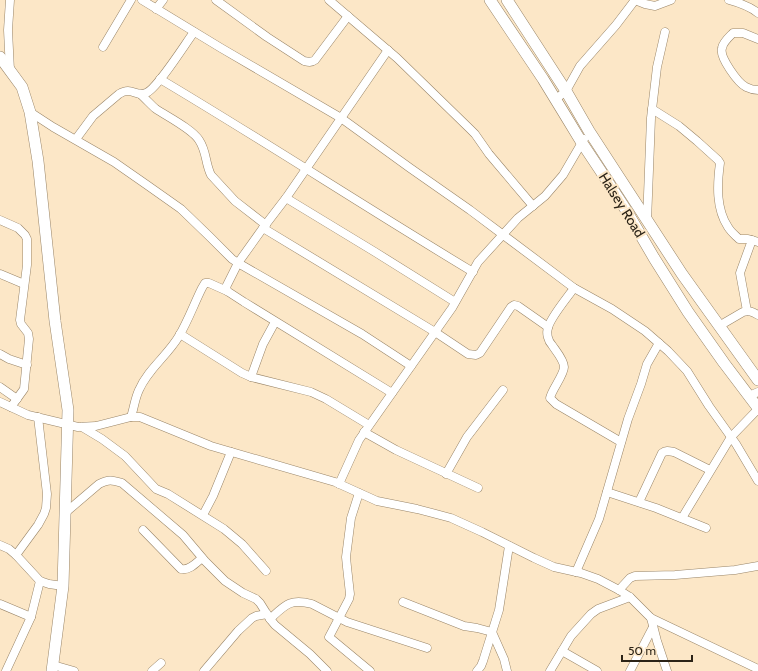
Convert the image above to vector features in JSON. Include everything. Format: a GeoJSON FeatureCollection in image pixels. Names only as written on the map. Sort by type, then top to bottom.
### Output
{"type":"FeatureCollection","features":[{"type":"Feature","properties":{"kind":"street"},"geometry":{"type":"LineString","coordinates":[[10,0],[8,30],[10,71]]}},
{"type":"Feature","properties":{"kind":"street"},"geometry":{"type":"LineString","coordinates":[[103,47],[131,0]]}},
{"type":"Feature","properties":{"kind":"street"},"geometry":{"type":"LineString","coordinates":[[142,0],[341,118],[470,210],[574,288],[612,309],[645,331],[668,351],[687,371],[758,481]]}},
{"type":"Feature","properties":{"kind":"street"},"geometry":{"type":"LineString","coordinates":[[156,9],[163,0]]}},
{"type":"Feature","properties":{"kind":"street"},"geometry":{"type":"LineString","coordinates":[[216,0],[267,37],[304,61],[309,62],[313,62],[315,60],[348,16]]}},
{"type":"Feature","properties":{"kind":"street"},"geometry":{"type":"LineString","coordinates":[[329,0],[388,50],[470,129],[533,206]]}},
{"type":"Feature","properties":{"kind":"street","name":"Halsey Road"},"geometry":{"type":"LineString","coordinates":[[490,0],[556,99],[582,143],[626,210],[654,258],[699,327],[754,394],[758,408]]}},
{"type":"Feature","properties":{"kind":"street"},"geometry":{"type":"LineString","coordinates":[[507,0],[566,91],[589,131],[682,274],[758,380]]}},
{"type":"Feature","properties":{"kind":"street"},"geometry":{"type":"LineString","coordinates":[[556,99],[566,91],[580,66],[616,25],[635,0],[655,6],[671,0]]}},
{"type":"Feature","properties":{"kind":"street"},"geometry":{"type":"LineString","coordinates":[[729,0],[739,1],[758,13]]}},
{"type":"Feature","properties":{"kind":"street"},"geometry":{"type":"LineString","coordinates":[[512,33],[524,26]]}},
{"type":"Feature","properties":{"kind":"street"},"geometry":{"type":"LineString","coordinates":[[140,94],[146,93],[152,89],[194,32]]}},
{"type":"Feature","properties":{"kind":"street"},"geometry":{"type":"LineString","coordinates":[[647,221],[652,109],[657,67],[665,32]]}},
{"type":"Feature","properties":{"kind":"street"},"geometry":{"type":"LineString","coordinates":[[758,39],[743,33],[733,33],[725,43],[722,51],[729,69],[738,81],[744,87],[758,90]]}},
{"type":"Feature","properties":{"kind":"street"},"geometry":{"type":"LineString","coordinates":[[227,291],[226,287],[238,263],[286,198],[388,50]]}},
{"type":"Feature","properties":{"kind":"street"},"geometry":{"type":"LineString","coordinates":[[0,58],[22,87],[30,112],[38,162],[55,320],[68,410],[63,586],[52,668],[74,671]]}},
{"type":"Feature","properties":{"kind":"street"},"geometry":{"type":"LineString","coordinates":[[160,79],[473,272]]}},
{"type":"Feature","properties":{"kind":"street"},"geometry":{"type":"LineString","coordinates":[[76,140],[93,116],[119,94],[129,90],[140,94],[153,106],[198,138],[205,151],[211,175],[235,201],[264,226],[468,354],[476,355],[480,353],[514,305],[518,306],[548,327]]}},
{"type":"Feature","properties":{"kind":"street"},"geometry":{"type":"LineString","coordinates":[[652,109],[679,126],[718,160],[720,164],[718,190],[720,207],[724,219],[728,227],[739,239],[755,241],[740,273],[747,311]]}},
{"type":"Feature","properties":{"kind":"street"},"geometry":{"type":"LineString","coordinates":[[30,112],[114,162],[181,209],[232,259],[362,334],[411,366]]}},
{"type":"Feature","properties":{"kind":"street"},"geometry":{"type":"LineString","coordinates":[[339,484],[359,440],[435,332],[455,302],[478,262],[518,218],[546,196],[563,175],[589,131]]}},
{"type":"Feature","properties":{"kind":"street"},"geometry":{"type":"LineString","coordinates":[[286,198],[455,302]]}},
{"type":"Feature","properties":{"kind":"street"},"geometry":{"type":"LineString","coordinates":[[0,220],[18,228],[27,239],[27,265],[20,320],[21,324],[28,333],[29,339],[27,365],[24,389],[11,408]]}},
{"type":"Feature","properties":{"kind":"street"},"geometry":{"type":"LineString","coordinates":[[0,274],[24,284]]}},
{"type":"Feature","properties":{"kind":"street"},"geometry":{"type":"LineString","coordinates":[[131,417],[138,391],[142,383],[174,344],[205,283],[209,283],[227,291],[392,393]]}},
{"type":"Feature","properties":{"kind":"street"},"geometry":{"type":"LineString","coordinates":[[574,288],[548,327],[547,332],[550,343],[563,363],[564,368],[563,373],[550,398],[556,404],[622,442]]}},
{"type":"Feature","properties":{"kind":"street"},"geometry":{"type":"LineString","coordinates":[[699,327],[747,311],[750,311],[758,316]]}},
{"type":"Feature","properties":{"kind":"street"},"geometry":{"type":"LineString","coordinates":[[251,377],[263,344],[275,322]]}},
{"type":"Feature","properties":{"kind":"street"},"geometry":{"type":"LineString","coordinates":[[180,334],[242,373],[251,377],[311,392],[326,400],[396,450],[478,488]]}},
{"type":"Feature","properties":{"kind":"street"},"geometry":{"type":"LineString","coordinates":[[576,572],[599,519],[628,419],[647,364],[659,343]]}},
{"type":"Feature","properties":{"kind":"street"},"geometry":{"type":"LineString","coordinates":[[0,354],[9,359],[27,365]]}},
{"type":"Feature","properties":{"kind":"street"},"geometry":{"type":"LineString","coordinates":[[0,387],[17,399]]}},
{"type":"Feature","properties":{"kind":"street"},"geometry":{"type":"LineString","coordinates":[[446,474],[467,437],[503,390]]}},
{"type":"Feature","properties":{"kind":"street"},"geometry":{"type":"LineString","coordinates":[[0,402],[28,415],[67,425],[82,427],[96,426],[131,417],[140,417],[211,446],[339,484],[377,501],[451,518],[554,567],[581,573],[598,579],[630,597],[651,618],[758,669]]}},
{"type":"Feature","properties":{"kind":"street"},"geometry":{"type":"LineString","coordinates":[[682,518],[731,437],[758,408]]}},
{"type":"Feature","properties":{"kind":"street"},"geometry":{"type":"LineString","coordinates":[[16,555],[38,525],[46,508],[47,494],[38,417]]}},
{"type":"Feature","properties":{"kind":"street"},"geometry":{"type":"LineString","coordinates":[[82,427],[102,439],[125,456],[156,489],[168,494],[203,515],[242,544],[266,571]]}},
{"type":"Feature","properties":{"kind":"street"},"geometry":{"type":"LineString","coordinates":[[639,502],[662,453],[665,451],[674,452],[710,470]]}},
{"type":"Feature","properties":{"kind":"street"},"geometry":{"type":"LineString","coordinates":[[203,515],[214,496],[231,452]]}},
{"type":"Feature","properties":{"kind":"street"},"geometry":{"type":"LineString","coordinates":[[65,513],[99,484],[106,480],[122,483],[127,486],[183,535],[202,558],[225,581],[243,593],[256,599],[275,625],[310,654],[327,671]]}},
{"type":"Feature","properties":{"kind":"street"},"geometry":{"type":"LineString","coordinates":[[607,492],[656,508],[706,528]]}},
{"type":"Feature","properties":{"kind":"street"},"geometry":{"type":"LineString","coordinates":[[359,493],[351,518],[346,557],[350,594],[349,599],[329,637],[370,671]]}},
{"type":"Feature","properties":{"kind":"street"},"geometry":{"type":"LineString","coordinates":[[143,530],[181,569],[188,569],[202,558]]}},
{"type":"Feature","properties":{"kind":"street"},"geometry":{"type":"LineString","coordinates":[[0,545],[9,549],[16,555],[40,581],[63,586]]}},
{"type":"Feature","properties":{"kind":"street"},"geometry":{"type":"LineString","coordinates":[[477,671],[481,666],[499,610],[510,546]]}},
{"type":"Feature","properties":{"kind":"street"},"geometry":{"type":"LineString","coordinates":[[619,590],[630,578],[635,576],[676,575],[735,570],[758,566]]}},
{"type":"Feature","properties":{"kind":"street"},"geometry":{"type":"LineString","coordinates":[[6,671],[31,617],[40,581]]}},
{"type":"Feature","properties":{"kind":"street"},"geometry":{"type":"LineString","coordinates":[[550,671],[571,636],[591,614],[598,609],[630,597]]}},
{"type":"Feature","properties":{"kind":"street"},"geometry":{"type":"LineString","coordinates":[[204,671],[252,618],[256,616],[268,617],[288,603],[301,602],[312,604],[347,622],[427,648]]}},
{"type":"Feature","properties":{"kind":"street"},"geometry":{"type":"LineString","coordinates":[[403,602],[464,626],[492,632],[504,659],[507,671]]}},
{"type":"Feature","properties":{"kind":"street"},"geometry":{"type":"LineString","coordinates":[[0,604],[31,617]]}},
{"type":"Feature","properties":{"kind":"street"},"geometry":{"type":"LineString","coordinates":[[651,618],[667,671]]}},
{"type":"Feature","properties":{"kind":"street"},"geometry":{"type":"LineString","coordinates":[[630,671],[653,627]]}},
{"type":"Feature","properties":{"kind":"street"},"geometry":{"type":"LineString","coordinates":[[562,651],[597,671]]}},
{"type":"Feature","properties":{"kind":"street"},"geometry":{"type":"LineString","coordinates":[[152,671],[161,663]]}}]}
